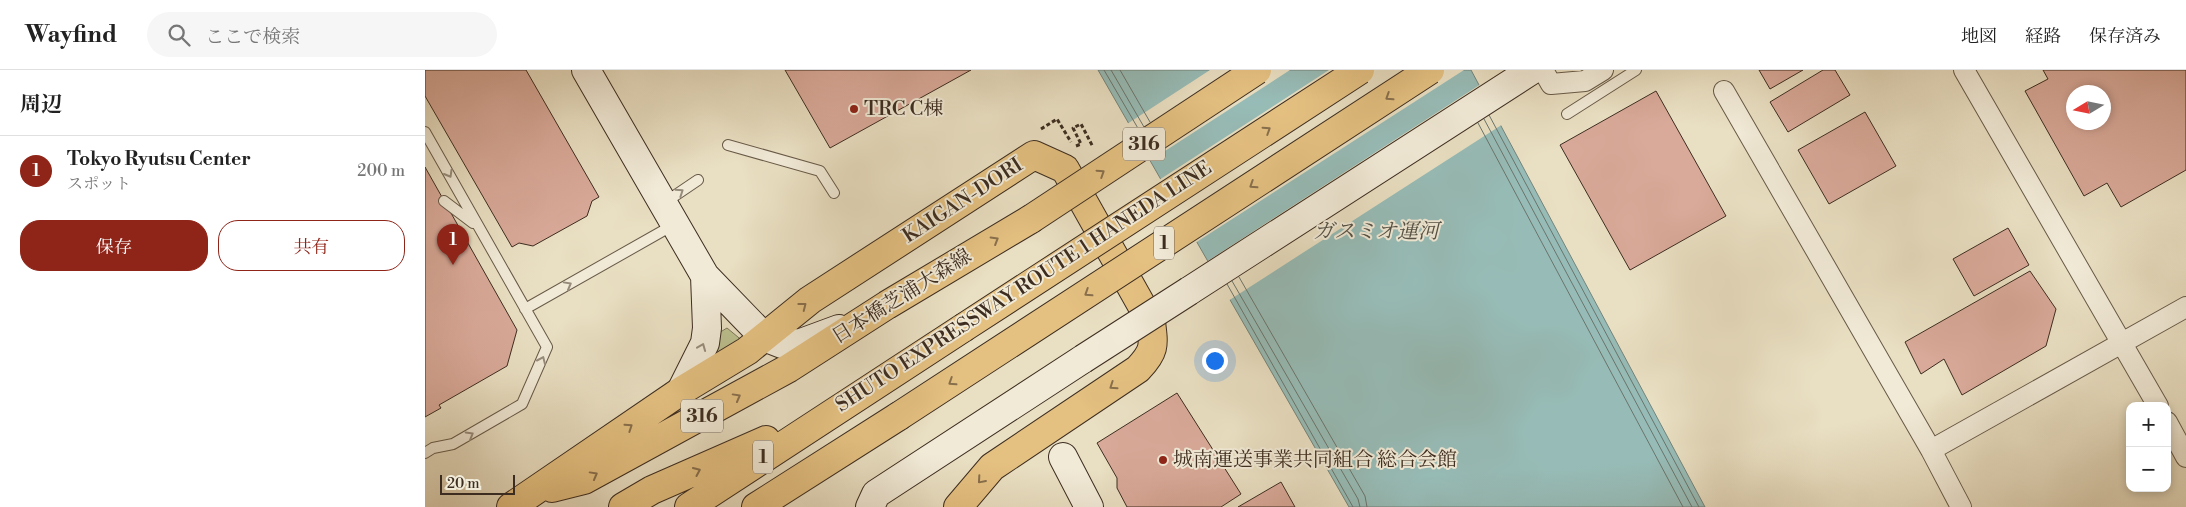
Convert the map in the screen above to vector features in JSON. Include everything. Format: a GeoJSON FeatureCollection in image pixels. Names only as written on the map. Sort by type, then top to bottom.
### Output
{"type":"FeatureCollection","features":[{"type":"Feature","properties":{"kind":"main road","name":"日本橋芝浦大森線"},"geometry":{"type":"LineString","coordinates":[[521,500],[584,480],[789,368],[863,320],[1031,219],[1257,70]]}},
{"type":"Feature","properties":{"kind":"main road","name":"SHUTO EXPRESSWAY ROUTE 1 HANEDA LINE"},"geometry":{"type":"LineString","coordinates":[[689,507],[838,408],[1360,70]]}},
{"type":"Feature","properties":{"kind":"main road","name":"SHUTO EXPRESSWAY ROUTE 1 HANEDA LINE"},"geometry":{"type":"LineString","coordinates":[[756,507],[861,443],[899,416],[1430,70]]}},
{"type":"Feature","properties":{"kind":"main road","name":"KAIGAN-DORI"},"geometry":{"type":"LineString","coordinates":[[521,500],[681,391],[747,351],[811,300],[1034,155],[1065,168],[1151,322],[1154,344],[1151,356],[1138,369],[992,467],[958,507]]}},
{"type":"Feature","properties":{"kind":"main road"},"geometry":{"type":"LineString","coordinates":[[623,507],[652,490],[838,408]]}},
{"type":"Feature","properties":{"kind":"main road"},"geometry":{"type":"LineString","coordinates":[[780,507],[861,443]]}},
{"type":"Feature","properties":{"kind":"street"},"geometry":{"type":"LineString","coordinates":[[587,70],[705,276],[764,337],[782,344],[801,344],[863,320]]}},
{"type":"Feature","properties":{"kind":"street"},"geometry":{"type":"LineString","coordinates":[[870,507],[877,494],[1083,359],[1533,70]]}},
{"type":"Feature","properties":{"kind":"street"},"geometry":{"type":"LineString","coordinates":[[1543,70],[1551,84],[1585,81],[1603,70]]}},
{"type":"Feature","properties":{"kind":"street"},"geometry":{"type":"LineString","coordinates":[[1964,70],[2156,402]]}},
{"type":"Feature","properties":{"kind":"street"},"geometry":{"type":"LineString","coordinates":[[1724,91],[1931,450],[1961,507]]}},
{"type":"Feature","properties":{"kind":"street"},"geometry":{"type":"LineString","coordinates":[[681,391],[705,344],[707,328],[705,276]]}},
{"type":"Feature","properties":{"kind":"street"},"geometry":{"type":"LineString","coordinates":[[1931,450],[2186,307]]}},
{"type":"Feature","properties":{"kind":"street"},"geometry":{"type":"LineString","coordinates":[[2171,429],[2186,457]]}},
{"type":"Feature","properties":{"kind":"street"},"geometry":{"type":"LineString","coordinates":[[1063,457],[1089,507]]}},
{"type":"Feature","properties":{"kind":"lane"},"geometry":{"type":"LineString","coordinates":[[1567,114],[1636,70]]}},
{"type":"Feature","properties":{"kind":"lane"},"geometry":{"type":"LineString","coordinates":[[425,132],[547,347],[522,404],[453,444],[433,448],[425,453]]}},
{"type":"Feature","properties":{"kind":"lane"},"geometry":{"type":"LineString","coordinates":[[728,145],[820,171],[833,193]]}},
{"type":"Feature","properties":{"kind":"lane"},"geometry":{"type":"LineString","coordinates":[[525,309],[669,214],[698,180]]}},
{"type":"Feature","properties":{"kind":"lane"},"geometry":{"type":"LineString","coordinates":[[444,201],[480,228]]}},
{"type":"Feature","properties":{"kind":"path"},"geometry":{"type":"LineString","coordinates":[[1081,144],[1073,128],[1081,124],[1095,151]]}},
{"type":"Feature","properties":{"kind":"green space"},"geometry":{"type":"Polygon","coordinates":[[[727,328],[744,342],[714,363],[718,347],[717,334],[727,328]]]}},
{"type":"Feature","properties":{"kind":"water","name":"ガスミオ運河"},"geometry":{"type":"Polygon","coordinates":[[[1098,70],[1471,70],[1705,507],[1349,507],[1098,70]]]}},
{"type":"Feature","properties":{"kind":"pier"},"geometry":{"type":"Polygon","coordinates":[[[1210,70],[1290,70],[1148,162],[1127,124],[1210,70]]]}},
{"type":"Feature","properties":{"kind":"pier"},"geometry":{"type":"Polygon","coordinates":[[[1329,70],[1464,70],[1195,243],[1159,180],[1329,70]]]}},
{"type":"Feature","properties":{"kind":"pier"},"geometry":{"type":"Polygon","coordinates":[[[1481,84],[1503,124],[1228,301],[1206,262],[1481,84]]]}},
{"type":"Feature","properties":{"kind":"building"},"geometry":{"type":"Polygon","coordinates":[[[425,70],[526,70],[599,197],[592,201],[587,216],[533,246],[519,243],[512,247],[425,96],[425,70]]]}},
{"type":"Feature","properties":{"kind":"building","name":"TRC C棟"},"geometry":{"type":"Polygon","coordinates":[[[785,70],[971,70],[830,148],[785,70]]]}},
{"type":"Feature","properties":{"kind":"building"},"geometry":{"type":"Polygon","coordinates":[[[1759,70],[1803,70],[1770,89],[1759,70]]]}},
{"type":"Feature","properties":{"kind":"building"},"geometry":{"type":"Polygon","coordinates":[[[1823,70],[1835,70],[1850,95],[1788,132],[1770,102],[1823,70]]]}},
{"type":"Feature","properties":{"kind":"building"},"geometry":{"type":"Polygon","coordinates":[[[2043,70],[2186,70],[2186,170],[2121,207],[2107,183],[2084,196],[2025,91],[2048,79],[2043,70]]]}},
{"type":"Feature","properties":{"kind":"building"},"geometry":{"type":"Polygon","coordinates":[[[1656,91],[1726,216],[1630,270],[1560,145],[1656,91]]]}},
{"type":"Feature","properties":{"kind":"building"},"geometry":{"type":"Polygon","coordinates":[[[1865,112],[1896,166],[1829,204],[1798,150],[1865,112]]]}},
{"type":"Feature","properties":{"kind":"building"},"geometry":{"type":"Polygon","coordinates":[[[425,167],[517,330],[507,366],[439,405],[441,408],[425,417],[425,167]]]}},
{"type":"Feature","properties":{"kind":"building"},"geometry":{"type":"Polygon","coordinates":[[[2008,228],[2029,265],[1974,296],[1953,259],[2008,228]]]}},
{"type":"Feature","properties":{"kind":"building"},"geometry":{"type":"Polygon","coordinates":[[[2030,271],[2056,309],[2046,346],[1962,395],[1944,359],[1921,374],[1905,342],[2030,271]]]}},
{"type":"Feature","properties":{"kind":"building","name":"城南運送事業共同組合 総合会館"},"geometry":{"type":"Polygon","coordinates":[[[1177,393],[1241,494],[1221,507],[1127,507],[1117,488],[1117,478],[1097,443],[1177,393]]]}},
{"type":"Feature","properties":{"kind":"building"},"geometry":{"type":"Polygon","coordinates":[[[1281,482],[1295,507],[1238,507],[1281,482]]]}},
{"type":"Feature","properties":{"kind":"place","name":"TRC C棟"},"geometry":{"type":"Point","coordinates":[854,109]}},
{"type":"Feature","properties":{"kind":"place","name":"Tokyo Ryutsu Center"},"geometry":{"type":"Point","coordinates":[453,265]}},
{"type":"Feature","properties":{"kind":"place","name":"城南運送事業共同組合 総合会館"},"geometry":{"type":"Point","coordinates":[1163,460]}}]}
